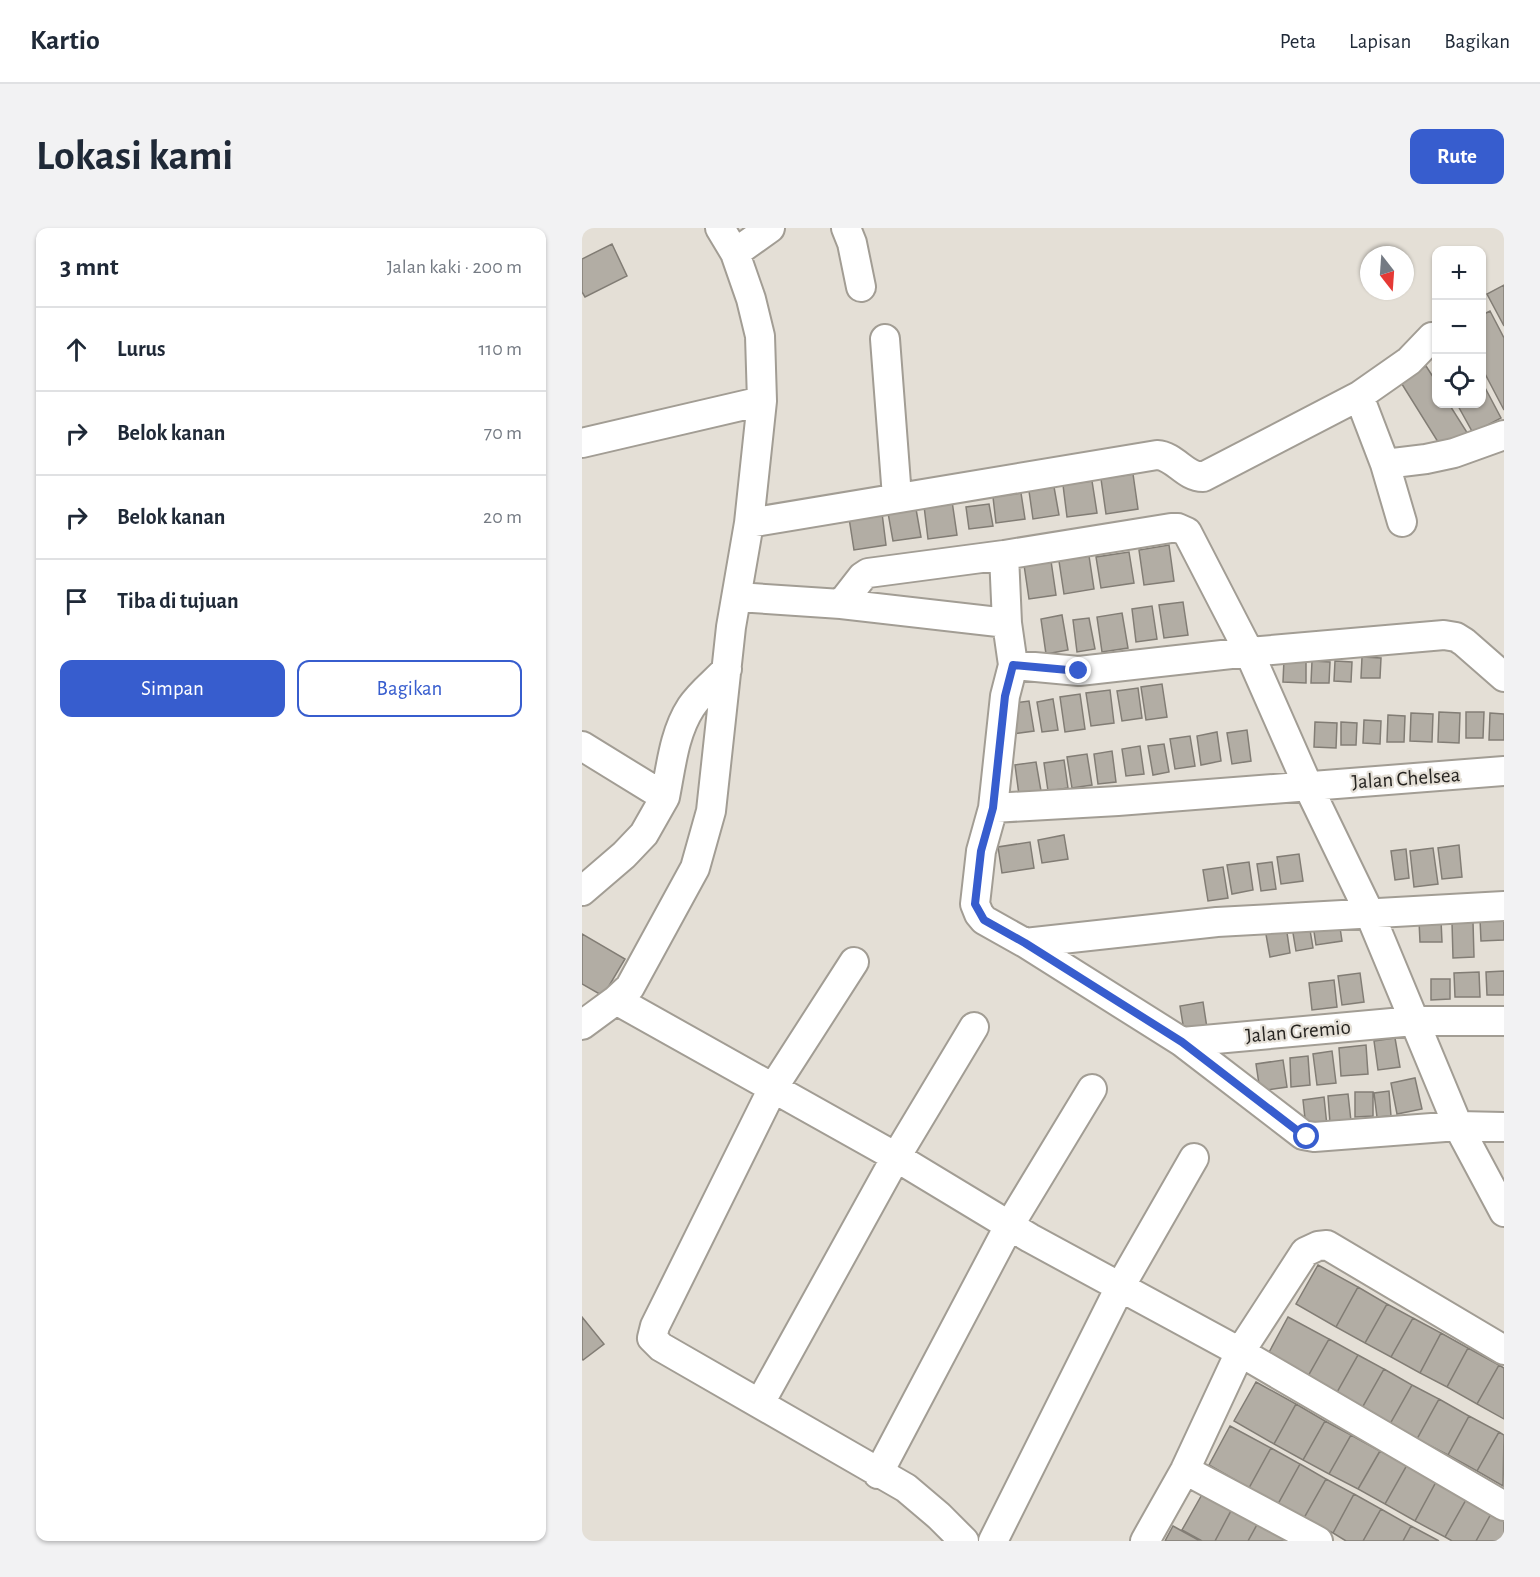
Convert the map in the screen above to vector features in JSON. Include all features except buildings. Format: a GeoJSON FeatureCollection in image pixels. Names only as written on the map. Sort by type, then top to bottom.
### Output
{"type":"FeatureCollection","features":[{"type":"Feature","properties":{"kind":"street"},"geometry":{"type":"LineString","coordinates":[[582,1025],[630,987],[695,868],[711,811],[731,627],[749,523],[762,401],[760,336],[751,298],[735,253],[720,228]]}},
{"type":"Feature","properties":{"kind":"street"},"geometry":{"type":"LineString","coordinates":[[735,253],[770,228]]}},
{"type":"Feature","properties":{"kind":"street"},"geometry":{"type":"LineString","coordinates":[[846,228],[852,243],[861,286]]}},
{"type":"Feature","properties":{"kind":"street"},"geometry":{"type":"LineString","coordinates":[[749,523],[1157,455],[1166,457],[1193,476],[1203,477],[1359,396],[1409,361],[1432,337]]}},
{"type":"Feature","properties":{"kind":"street"},"geometry":{"type":"LineString","coordinates":[[885,339],[897,497]]}},
{"type":"Feature","properties":{"kind":"street"},"geometry":{"type":"LineString","coordinates":[[1359,396],[1385,464],[1401,522]]}},
{"type":"Feature","properties":{"kind":"street"},"geometry":{"type":"LineString","coordinates":[[582,443],[762,401]]}},
{"type":"Feature","properties":{"kind":"street"},"geometry":{"type":"LineString","coordinates":[[1385,464],[1454,453],[1504,435]]}},
{"type":"Feature","properties":{"kind":"street"},"geometry":{"type":"LineString","coordinates":[[841,604],[862,577],[868,573],[1004,555],[1171,528],[1187,532],[1249,652],[1308,786],[1369,912],[1458,1126],[1504,1212]]}},
{"type":"Feature","properties":{"kind":"street"},"geometry":{"type":"LineString","coordinates":[[1004,555],[1013,665],[1005,696],[993,808],[981,851],[975,904],[984,920],[1025,943],[1182,1042],[1303,1135],[1314,1137],[1458,1126],[1504,1127]]}},
{"type":"Feature","properties":{"kind":"street"},"geometry":{"type":"LineString","coordinates":[[737,597],[841,604],[1008,623]]}},
{"type":"Feature","properties":{"kind":"street"},"geometry":{"type":"LineString","coordinates":[[1013,665],[1079,671],[1249,652],[1444,635],[1456,637],[1464,642],[1504,677]]}},
{"type":"Feature","properties":{"kind":"street"},"geometry":{"type":"LineString","coordinates":[[582,891],[624,855],[644,834],[665,797],[684,720],[693,705],[727,669]]}},
{"type":"Feature","properties":{"kind":"street"},"geometry":{"type":"LineString","coordinates":[[582,746],[665,797]]}},
{"type":"Feature","properties":{"kind":"street","name":"Jalan Chelsea"},"geometry":{"type":"LineString","coordinates":[[993,808],[1118,801],[1504,771]]}},
{"type":"Feature","properties":{"kind":"street"},"geometry":{"type":"LineString","coordinates":[[1025,943],[1217,922],[1504,906]]}},
{"type":"Feature","properties":{"kind":"street"},"geometry":{"type":"LineString","coordinates":[[854,962],[773,1089],[652,1333],[652,1338],[661,1347],[878,1474],[906,1488],[964,1541]]}},
{"type":"Feature","properties":{"kind":"street"},"geometry":{"type":"LineString","coordinates":[[616,1000],[896,1157],[1009,1226],[1240,1352],[1504,1506]]}},
{"type":"Feature","properties":{"kind":"street","name":"Jalan Gremio"},"geometry":{"type":"LineString","coordinates":[[1182,1042],[1414,1021],[1504,1021]]}},
{"type":"Feature","properties":{"kind":"street"},"geometry":{"type":"LineString","coordinates":[[759,1403],[896,1157],[974,1027]]}},
{"type":"Feature","properties":{"kind":"street"},"geometry":{"type":"LineString","coordinates":[[878,1474],[1009,1226],[1092,1089]]}},
{"type":"Feature","properties":{"kind":"street"},"geometry":{"type":"LineString","coordinates":[[993,1541],[1120,1287],[1194,1158]]}},
{"type":"Feature","properties":{"kind":"street"},"geometry":{"type":"LineString","coordinates":[[1146,1541],[1185,1470],[1240,1352],[1305,1252],[1327,1245],[1504,1350]]}},
{"type":"Feature","properties":{"kind":"street"},"geometry":{"type":"LineString","coordinates":[[1185,1470],[1318,1541]]}},
{"type":"Feature","properties":{"kind":"route"},"geometry":{"type":"LineString","coordinates":[[1079,671],[1013,665],[1005,696],[993,808],[981,851],[975,904],[979,914],[984,920],[1025,943],[1182,1042],[1307,1137]]}}]}
